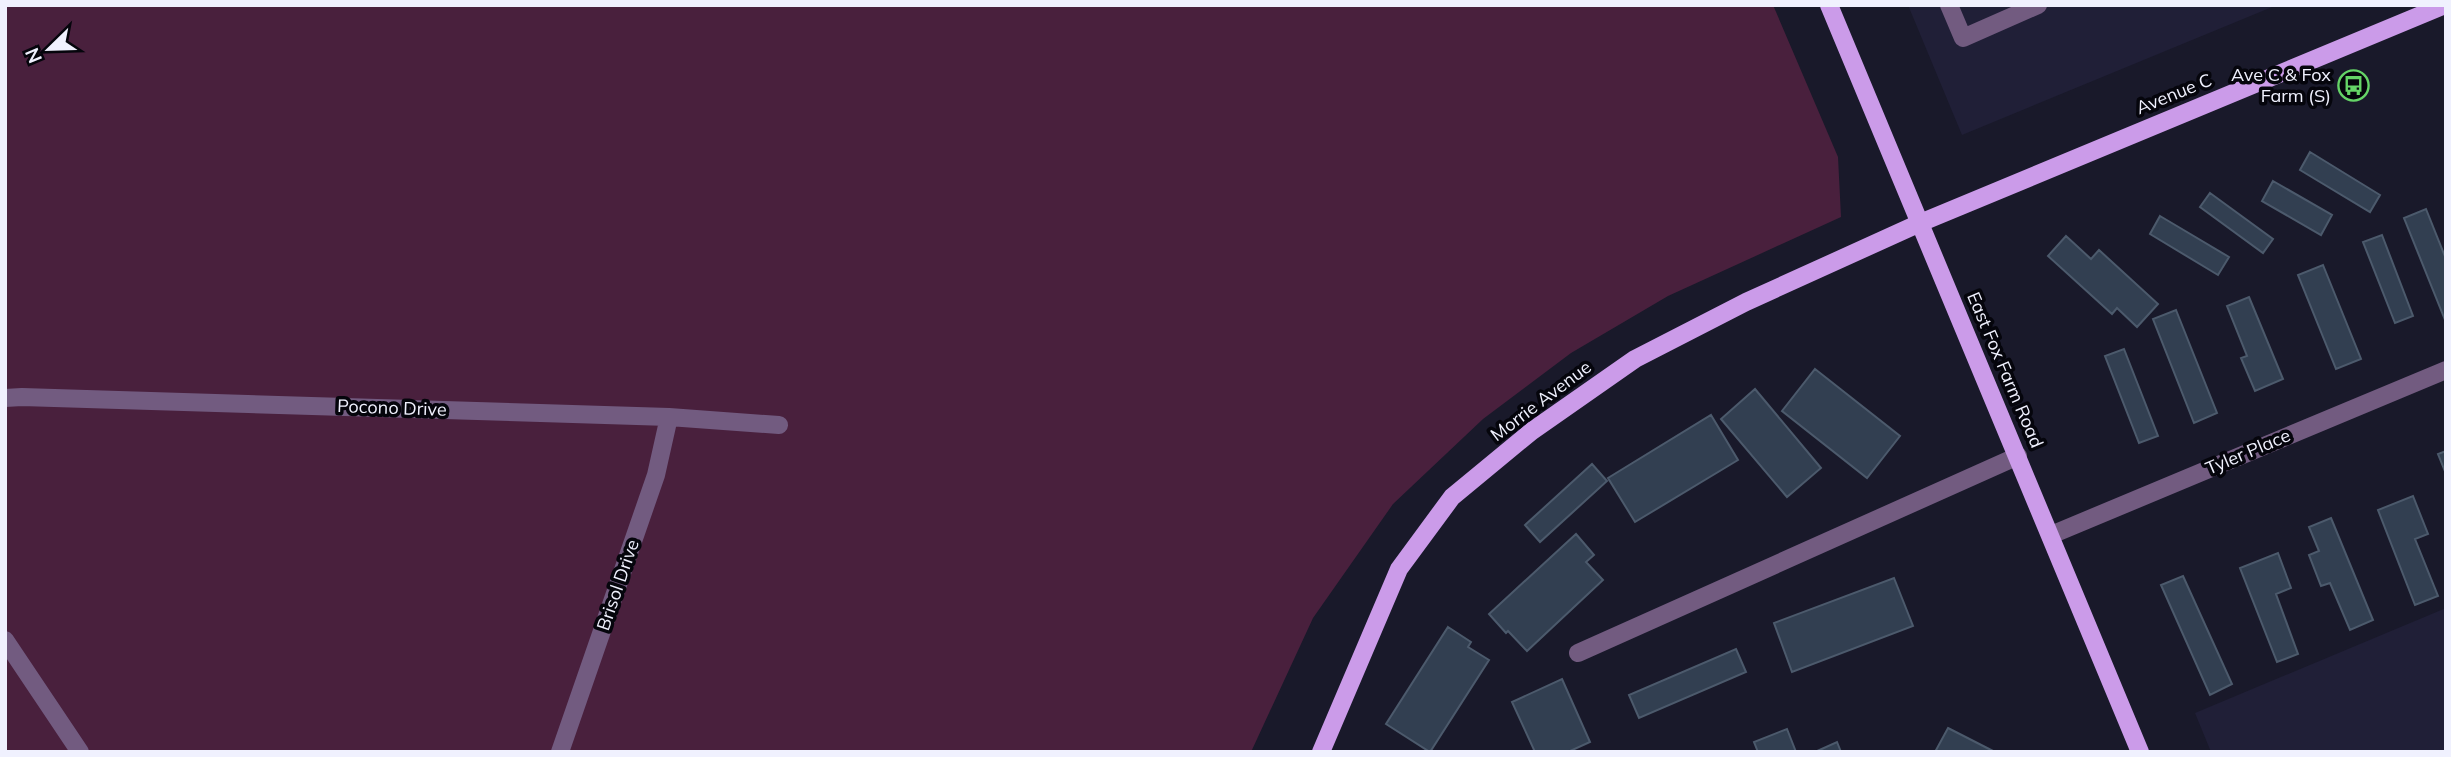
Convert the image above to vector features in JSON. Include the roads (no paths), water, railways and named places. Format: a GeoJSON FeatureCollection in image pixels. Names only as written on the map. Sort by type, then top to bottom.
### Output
{"type":"FeatureCollection","features":[{"type":"Feature","properties":{"kind":"main road","name":"East Fox Farm Road"},"geometry":{"type":"LineString","coordinates":[[1829,5],[2140,752]]}},
{"type":"Feature","properties":{"kind":"main road","name":"Avenue C"},"geometry":{"type":"LineString","coordinates":[[1920,223],[2437,7]]}},
{"type":"Feature","properties":{"kind":"main road","name":"Morrie Avenue"},"geometry":{"type":"LineString","coordinates":[[1321,752],[1399,569],[1452,497],[1532,431],[1634,359],[1746,302],[1920,223]]}},
{"type":"Feature","properties":{"kind":"street"},"geometry":{"type":"LineString","coordinates":[[1949,5],[1963,38],[2038,5]]}},
{"type":"Feature","properties":{"kind":"street","name":"Tyler Place"},"geometry":{"type":"LineString","coordinates":[[2051,535],[2446,370]]}},
{"type":"Feature","properties":{"kind":"street","name":"Pocono Drive"},"geometry":{"type":"LineString","coordinates":[[5,398],[669,416],[779,425]]}},
{"type":"Feature","properties":{"kind":"street","name":"Brisol Drive"},"geometry":{"type":"LineString","coordinates":[[560,752],[656,475],[669,416]]}},
{"type":"Feature","properties":{"kind":"street"},"geometry":{"type":"LineString","coordinates":[[1578,653],[2018,456]]}},
{"type":"Feature","properties":{"kind":"street"},"geometry":{"type":"LineString","coordinates":[[5,640],[80,752]]}},
{"type":"Feature","properties":{"kind":"place","name":"Ave C & Fox Farm (S)"},"geometry":{"type":"Point","coordinates":[2354,85]}}]}
